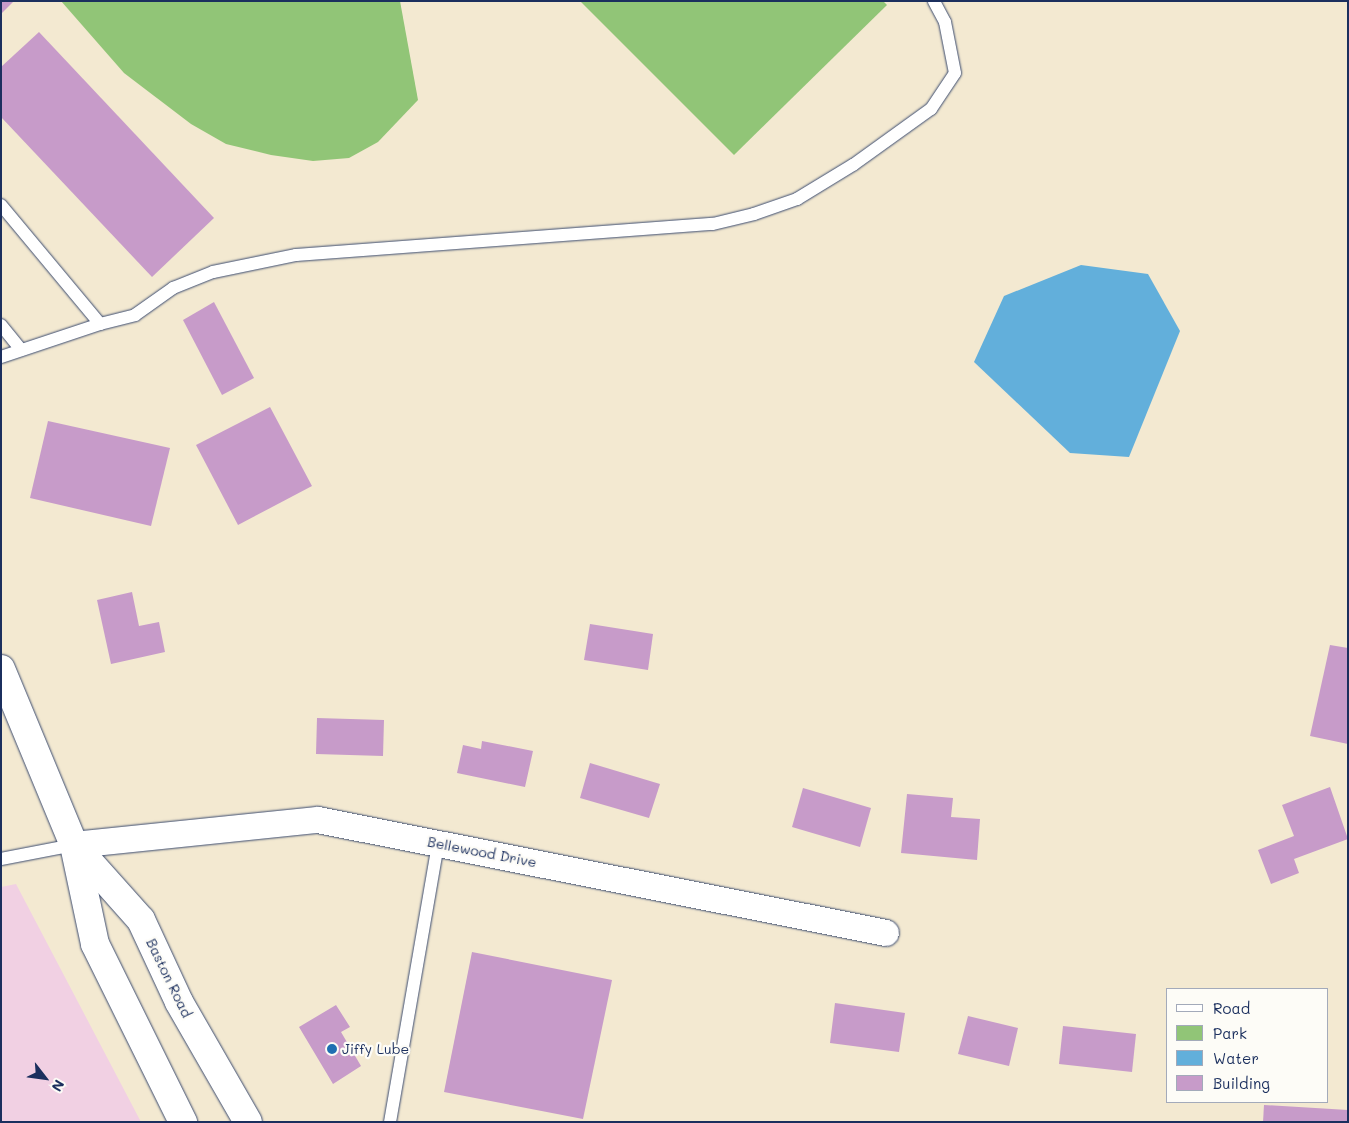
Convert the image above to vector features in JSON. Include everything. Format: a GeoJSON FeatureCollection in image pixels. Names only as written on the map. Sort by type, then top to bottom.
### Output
{"type":"FeatureCollection","features":[{"type":"Feature","properties":{"kind":"main road","name":"Baston Road"},"geometry":{"type":"LineString","coordinates":[[1,669],[74,845],[95,944],[183,1122]]}},
{"type":"Feature","properties":{"kind":"main road","name":"Baston Road"},"geometry":{"type":"LineString","coordinates":[[74,845],[141,920],[179,1002],[248,1122]]}},
{"type":"Feature","properties":{"kind":"street","name":"Bellewood Drive"},"geometry":{"type":"LineString","coordinates":[[74,845],[318,820],[886,933]]}},
{"type":"Feature","properties":{"kind":"lane"},"geometry":{"type":"LineString","coordinates":[[1,357],[100,324],[135,315],[173,288],[213,272],[296,255],[713,224],[754,214],[797,198],[853,165],[931,109],[955,74],[945,22],[934,1]]}},
{"type":"Feature","properties":{"kind":"lane"},"geometry":{"type":"LineString","coordinates":[[1,205],[100,324]]}},
{"type":"Feature","properties":{"kind":"lane"},"geometry":{"type":"LineString","coordinates":[[1,325],[22,350]]}},
{"type":"Feature","properties":{"kind":"lane"},"geometry":{"type":"LineString","coordinates":[[390,1122],[438,843]]}},
{"type":"Feature","properties":{"kind":"lane"},"geometry":{"type":"LineString","coordinates":[[1,859],[74,845]]}},
{"type":"Feature","properties":{"kind":"shaded area"},"geometry":{"type":"Polygon","coordinates":[[[16,884],[141,1122],[1,1122],[1,887],[16,884]]]}},
{"type":"Feature","properties":{"kind":"green space"},"geometry":{"type":"Polygon","coordinates":[[[61,1],[400,1],[418,100],[378,142],[349,158],[313,161],[271,155],[226,144],[191,124],[124,73],[61,1]]]}},
{"type":"Feature","properties":{"kind":"green space"},"geometry":{"type":"Polygon","coordinates":[[[580,1],[883,1],[887,5],[734,155],[580,1]]]}},
{"type":"Feature","properties":{"kind":"water"},"geometry":{"type":"Polygon","coordinates":[[[1081,265],[1148,274],[1180,331],[1129,457],[1070,453],[974,362],[1004,296],[1081,265]]]}},
{"type":"Feature","properties":{"kind":"building"},"geometry":{"type":"Polygon","coordinates":[[[1,1],[14,1],[1,14],[1,1]]]}},
{"type":"Feature","properties":{"kind":"building"},"geometry":{"type":"Polygon","coordinates":[[[39,32],[214,218],[152,277],[1,117],[1,67],[39,32]]]}},
{"type":"Feature","properties":{"kind":"building"},"geometry":{"type":"Polygon","coordinates":[[[214,302],[254,378],[222,395],[183,320],[214,302]]]}},
{"type":"Feature","properties":{"kind":"building"},"geometry":{"type":"Polygon","coordinates":[[[270,407],[312,486],[238,525],[196,445],[270,407]]]}},
{"type":"Feature","properties":{"kind":"building"},"geometry":{"type":"Polygon","coordinates":[[[48,421],[170,448],[151,526],[30,498],[48,421]]]}},
{"type":"Feature","properties":{"kind":"building"},"geometry":{"type":"Polygon","coordinates":[[[132,592],[139,626],[159,622],[165,652],[111,664],[97,600],[132,592]]]}},
{"type":"Feature","properties":{"kind":"building"},"geometry":{"type":"Polygon","coordinates":[[[590,624],[653,634],[648,670],[584,660],[590,624]]]}},
{"type":"Feature","properties":{"kind":"building"},"geometry":{"type":"Polygon","coordinates":[[[1330,645],[1348,648],[1348,744],[1310,736],[1330,645]]]}},
{"type":"Feature","properties":{"kind":"building"},"geometry":{"type":"Polygon","coordinates":[[[317,718],[384,720],[383,756],[316,754],[317,718]]]}},
{"type":"Feature","properties":{"kind":"building"},"geometry":{"type":"Polygon","coordinates":[[[482,741],[533,751],[525,787],[457,773],[463,745],[481,749],[482,741]]]}},
{"type":"Feature","properties":{"kind":"building"},"geometry":{"type":"Polygon","coordinates":[[[590,763],[660,784],[649,818],[580,798],[590,763]]]}},
{"type":"Feature","properties":{"kind":"building"},"geometry":{"type":"Polygon","coordinates":[[[1330,787],[1348,839],[1294,859],[1299,873],[1271,884],[1258,850],[1294,836],[1282,805],[1330,787]]]}},
{"type":"Feature","properties":{"kind":"building"},"geometry":{"type":"Polygon","coordinates":[[[803,788],[871,808],[860,847],[792,827],[803,788]]]}},
{"type":"Feature","properties":{"kind":"building"},"geometry":{"type":"Polygon","coordinates":[[[907,794],[953,798],[951,817],[980,819],[977,860],[901,853],[907,794]]]}},
{"type":"Feature","properties":{"kind":"building"},"geometry":{"type":"Polygon","coordinates":[[[472,952],[612,980],[583,1119],[444,1092],[472,952]]]}},
{"type":"Feature","properties":{"kind":"building"},"geometry":{"type":"Polygon","coordinates":[[[835,1003],[905,1013],[899,1052],[830,1043],[835,1003]]]}},
{"type":"Feature","properties":{"kind":"building","name":"Jiffy Lube"},"geometry":{"type":"Polygon","coordinates":[[[336,1005],[350,1027],[341,1032],[361,1066],[333,1084],[299,1027],[336,1005]]]}},
{"type":"Feature","properties":{"kind":"building"},"geometry":{"type":"Polygon","coordinates":[[[968,1016],[1018,1028],[1009,1066],[958,1054],[968,1016]]]}},
{"type":"Feature","properties":{"kind":"building"},"geometry":{"type":"Polygon","coordinates":[[[1063,1026],[1136,1034],[1132,1072],[1059,1064],[1063,1026]]]}},
{"type":"Feature","properties":{"kind":"building"},"geometry":{"type":"Polygon","coordinates":[[[1264,1105],[1348,1110],[1348,1122],[1263,1122],[1264,1105]]]}},
{"type":"Feature","properties":{"kind":"place","name":"Jiffy Lube"},"geometry":{"type":"Point","coordinates":[332,1049]}}]}
